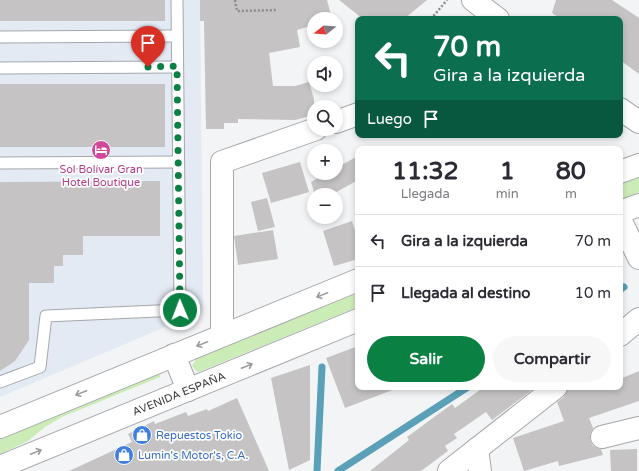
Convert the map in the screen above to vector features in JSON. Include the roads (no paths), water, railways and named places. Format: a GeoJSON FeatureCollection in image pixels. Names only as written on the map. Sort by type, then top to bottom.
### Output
{"type":"FeatureCollection","features":[{"type":"Feature","properties":{"kind":"main road"},"geometry":{"type":"LineString","coordinates":[[473,0],[494,16]]}},
{"type":"Feature","properties":{"kind":"main road"},"geometry":{"type":"LineString","coordinates":[[623,111],[639,122]]}},
{"type":"Feature","properties":{"kind":"main road"},"geometry":{"type":"LineString","coordinates":[[343,119],[355,115]]}},
{"type":"Feature","properties":{"kind":"main road"},"geometry":{"type":"LineString","coordinates":[[222,336],[222,162],[307,132]]}},
{"type":"Feature","properties":{"kind":"main road"},"geometry":{"type":"LineString","coordinates":[[623,171],[639,165]]}},
{"type":"Feature","properties":{"kind":"main road"},"geometry":{"type":"LineString","coordinates":[[623,211],[639,205]]}},
{"type":"Feature","properties":{"kind":"main road"},"geometry":{"type":"LineString","coordinates":[[623,225],[639,258]]}},
{"type":"Feature","properties":{"kind":"main road"},"geometry":{"type":"LineString","coordinates":[[0,426],[355,281]]}},
{"type":"Feature","properties":{"kind":"main road"},"geometry":{"type":"LineString","coordinates":[[623,332],[639,319]]}},
{"type":"Feature","properties":{"kind":"main road","name":"AVENIDA ESPAÑA"},"geometry":{"type":"LineString","coordinates":[[0,467],[355,321]]}},
{"type":"Feature","properties":{"kind":"main road"},"geometry":{"type":"LineString","coordinates":[[174,355],[188,390]]}},
{"type":"Feature","properties":{"kind":"main road"},"geometry":{"type":"LineString","coordinates":[[449,471],[552,390]]}},
{"type":"Feature","properties":{"kind":"main road"},"geometry":{"type":"LineString","coordinates":[[602,437],[639,428]]}},
{"type":"Feature","properties":{"kind":"main road"},"geometry":{"type":"LineString","coordinates":[[477,449],[480,471]]}},
{"type":"Feature","properties":{"kind":"lane"},"geometry":{"type":"LineString","coordinates":[[0,382],[40,367],[46,316],[180,310],[177,0]]}},
{"type":"Feature","properties":{"kind":"lane"},"geometry":{"type":"LineString","coordinates":[[0,37],[177,36]]}},
{"type":"Feature","properties":{"kind":"lane"},"geometry":{"type":"LineString","coordinates":[[0,68],[177,66]]}},
{"type":"Feature","properties":{"kind":"lane"},"geometry":{"type":"LineString","coordinates":[[0,163],[178,162]]}},
{"type":"Feature","properties":{"kind":"waterway"},"geometry":{"type":"LineString","coordinates":[[317,471],[322,367]]}},
{"type":"Feature","properties":{"kind":"waterway"},"geometry":{"type":"LineString","coordinates":[[338,471],[463,390]]}},
{"type":"Feature","properties":{"kind":"place","name":"Sol Bolívar Gran Hotel Boutique"},"geometry":{"type":"Point","coordinates":[101,150]}},
{"type":"Feature","properties":{"kind":"place","name":"Repuestos Tokio"},"geometry":{"type":"Point","coordinates":[142,435]}},
{"type":"Feature","properties":{"kind":"place","name":"Lumin's Motor's, C.A."},"geometry":{"type":"Point","coordinates":[124,455]}}]}
